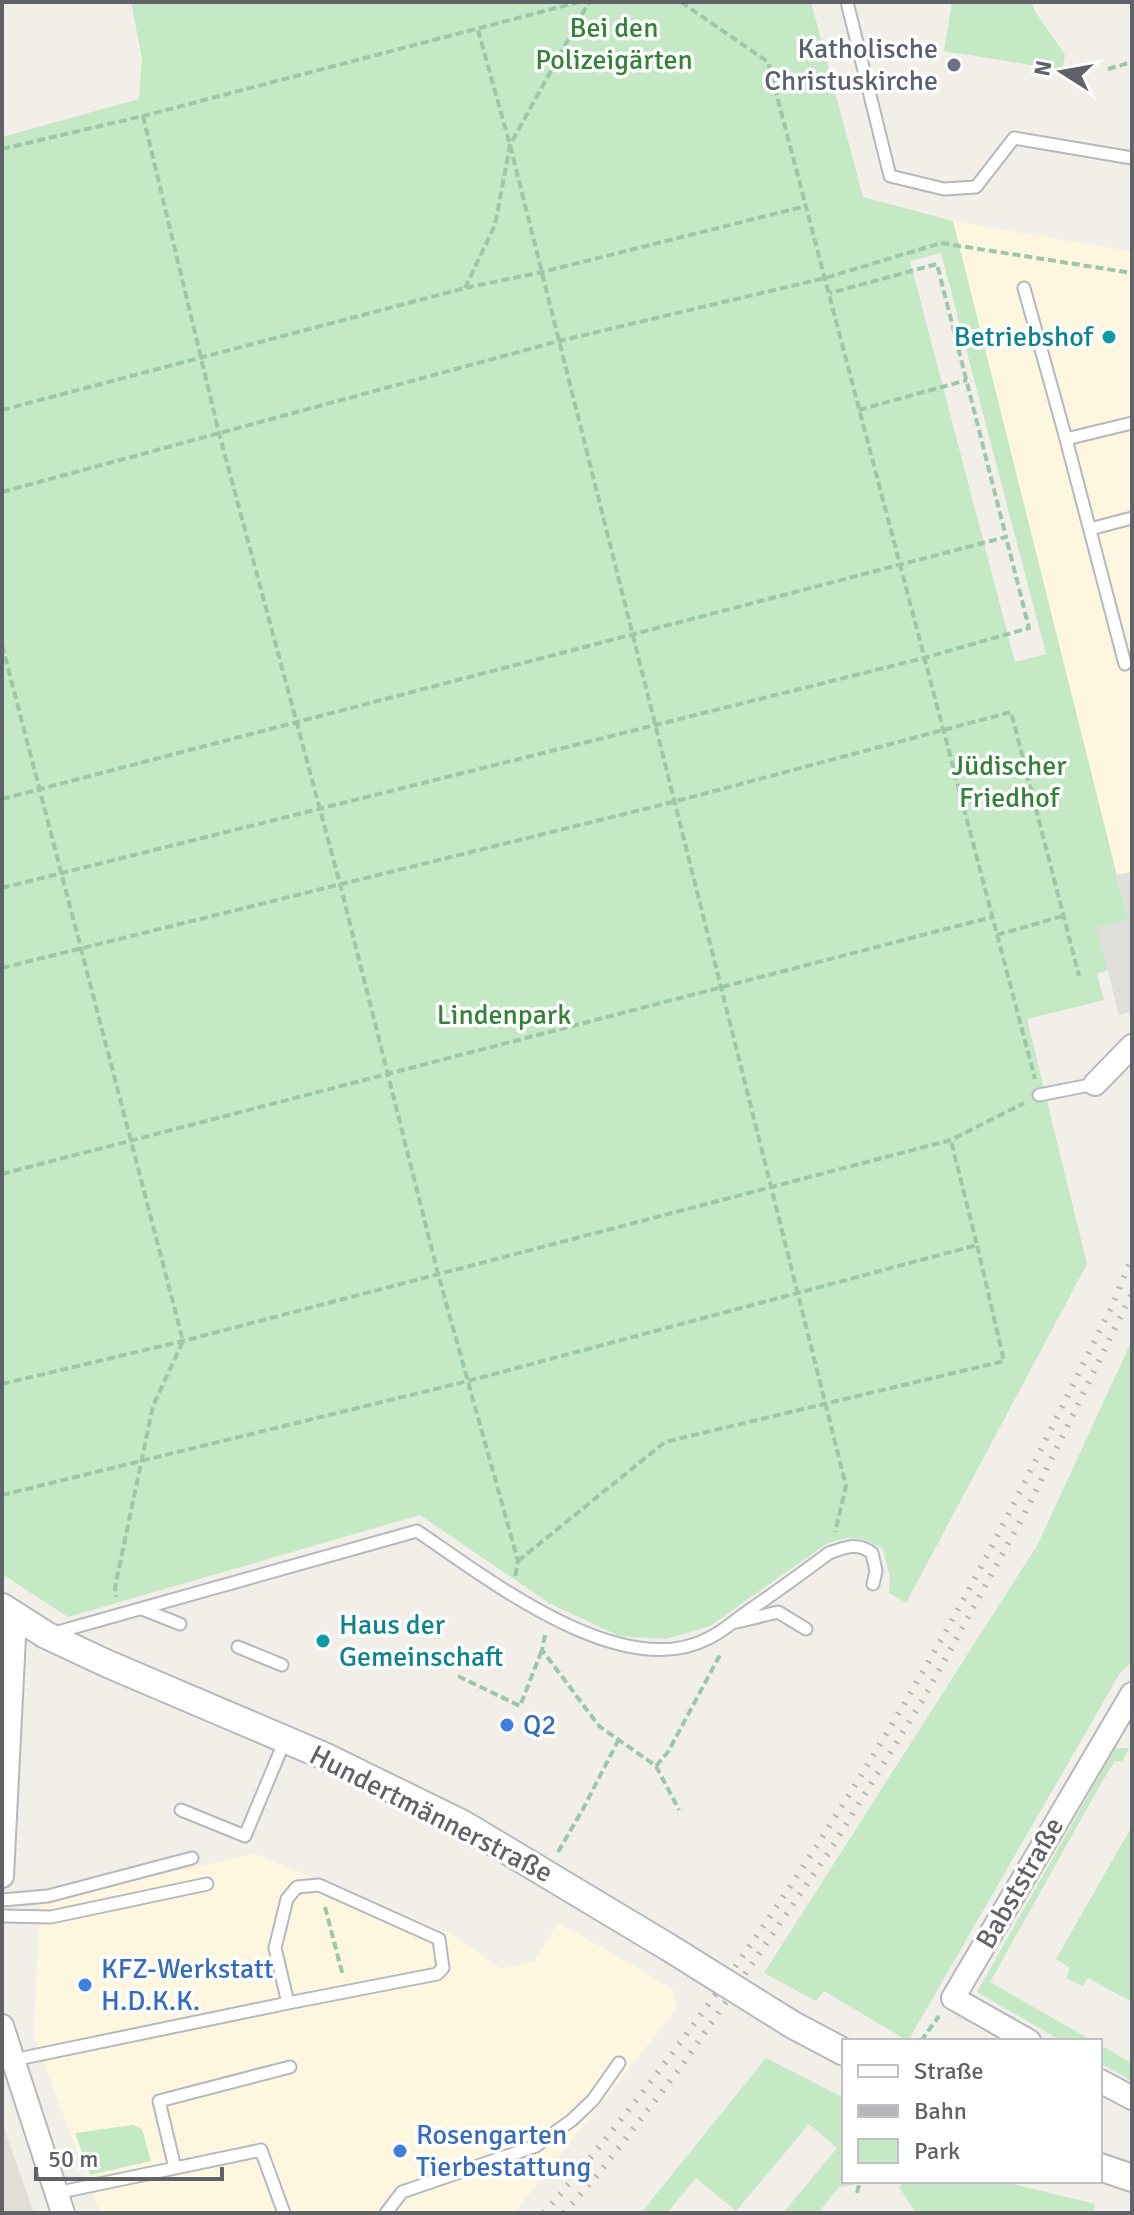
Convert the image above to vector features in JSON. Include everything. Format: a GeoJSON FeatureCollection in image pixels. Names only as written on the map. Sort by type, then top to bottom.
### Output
{"type":"FeatureCollection","features":[{"type":"Feature","properties":{"kind":"street"},"geometry":{"type":"LineString","coordinates":[[1095,1084],[1132,1046]]}},
{"type":"Feature","properties":{"kind":"street"},"geometry":{"type":"LineString","coordinates":[[2,1876],[8,1612]]}},
{"type":"Feature","properties":{"kind":"street","name":"Hundertmännerstraße"},"geometry":{"type":"LineString","coordinates":[[8,1612],[46,1635],[285,1740],[463,1824],[793,2025],[842,2051]]}},
{"type":"Feature","properties":{"kind":"street","name":"Babststraße"},"geometry":{"type":"LineString","coordinates":[[1025,2039],[953,1998],[1132,1694]]}},
{"type":"Feature","properties":{"kind":"street"},"geometry":{"type":"LineString","coordinates":[[2,2026],[60,2203]]}},
{"type":"Feature","properties":{"kind":"street"},"geometry":{"type":"LineString","coordinates":[[1102,2082],[1132,2098]]}},
{"type":"Feature","properties":{"kind":"street"},"geometry":{"type":"LineString","coordinates":[[1102,2168],[1132,2178]]}},
{"type":"Feature","properties":{"kind":"lane"},"geometry":{"type":"LineString","coordinates":[[847,2],[890,176],[944,189],[976,187],[1014,138],[1132,158]]}},
{"type":"Feature","properties":{"kind":"lane"},"geometry":{"type":"LineString","coordinates":[[1024,288],[1125,664]]}},
{"type":"Feature","properties":{"kind":"lane"},"geometry":{"type":"LineString","coordinates":[[1066,439],[1132,423]]}},
{"type":"Feature","properties":{"kind":"lane"},"geometry":{"type":"LineString","coordinates":[[1090,529],[1132,518]]}},
{"type":"Feature","properties":{"kind":"lane"},"geometry":{"type":"LineString","coordinates":[[1039,1095],[1095,1084]]}},
{"type":"Feature","properties":{"kind":"lane"},"geometry":{"type":"LineString","coordinates":[[46,1635],[417,1531],[513,1596],[550,1617],[631,1647],[686,1647],[709,1639],[829,1553],[846,1547],[863,1546],[872,1554],[876,1571],[873,1584]]}},
{"type":"Feature","properties":{"kind":"lane"},"geometry":{"type":"LineString","coordinates":[[141,1608],[180,1624]]}},
{"type":"Feature","properties":{"kind":"lane"},"geometry":{"type":"LineString","coordinates":[[731,1623],[778,1612],[806,1629]]}},
{"type":"Feature","properties":{"kind":"lane"},"geometry":{"type":"LineString","coordinates":[[238,1647],[282,1665]]}},
{"type":"Feature","properties":{"kind":"lane"},"geometry":{"type":"LineString","coordinates":[[181,1810],[245,1836],[285,1740]]}},
{"type":"Feature","properties":{"kind":"lane"},"geometry":{"type":"LineString","coordinates":[[2,1900],[48,1896],[192,1858]]}},
{"type":"Feature","properties":{"kind":"lane"},"geometry":{"type":"LineString","coordinates":[[2,1916],[51,1917],[207,1884]]}},
{"type":"Feature","properties":{"kind":"lane"},"geometry":{"type":"LineString","coordinates":[[12,2060],[437,1974],[443,1968],[439,1939],[319,1885],[297,1887],[287,1899],[275,1948],[288,2003]]}},
{"type":"Feature","properties":{"kind":"lane"},"geometry":{"type":"LineString","coordinates":[[386,2213],[402,2192],[536,2146],[593,2100],[619,2063]]}},
{"type":"Feature","properties":{"kind":"lane"},"geometry":{"type":"LineString","coordinates":[[175,2168],[159,2101],[290,2067]]}},
{"type":"Feature","properties":{"kind":"lane"},"geometry":{"type":"LineString","coordinates":[[60,2203],[175,2168],[261,2150],[284,2213]]}},
{"type":"Feature","properties":{"kind":"path"},"geometry":{"type":"LineString","coordinates":[[2,149],[143,116],[579,2]]}},
{"type":"Feature","properties":{"kind":"path"},"geometry":{"type":"LineString","coordinates":[[465,288],[495,225],[510,145],[589,2]]}},
{"type":"Feature","properties":{"kind":"path"},"geometry":{"type":"LineString","coordinates":[[2,1384],[183,1341],[951,1140],[1039,1095],[768,62],[681,2]]}},
{"type":"Feature","properties":{"kind":"path"},"geometry":{"type":"LineString","coordinates":[[478,30],[510,145],[846,1486],[829,1553]]}},
{"type":"Feature","properties":{"kind":"path"},"geometry":{"type":"LineString","coordinates":[[1108,69],[1132,62]]}},
{"type":"Feature","properties":{"kind":"path"},"geometry":{"type":"LineString","coordinates":[[143,116],[219,433],[340,884],[438,1274],[518,1561],[513,1596]]}},
{"type":"Feature","properties":{"kind":"path"},"geometry":{"type":"LineString","coordinates":[[2,410],[465,288],[542,272],[806,206]]}},
{"type":"Feature","properties":{"kind":"path"},"geometry":{"type":"LineString","coordinates":[[2,492],[559,341],[825,278],[941,243],[1132,273]]}},
{"type":"Feature","properties":{"kind":"path"},"geometry":{"type":"LineString","coordinates":[[2,888],[924,658],[1029,628],[937,264],[829,294]]}},
{"type":"Feature","properties":{"kind":"path"},"geometry":{"type":"LineString","coordinates":[[859,410],[967,380]]}},
{"type":"Feature","properties":{"kind":"path"},"geometry":{"type":"LineString","coordinates":[[2,799],[1006,537]]}},
{"type":"Feature","properties":{"kind":"path"},"geometry":{"type":"LineString","coordinates":[[2,645],[183,1341],[153,1406],[115,1587],[117,1615]]}},
{"type":"Feature","properties":{"kind":"path"},"geometry":{"type":"LineString","coordinates":[[2,968],[673,802],[1011,712],[1079,976]]}},
{"type":"Feature","properties":{"kind":"path"},"geometry":{"type":"LineString","coordinates":[[997,935],[1063,916]]}},
{"type":"Feature","properties":{"kind":"path"},"geometry":{"type":"LineString","coordinates":[[2,1174],[992,917]]}},
{"type":"Feature","properties":{"kind":"path"},"geometry":{"type":"LineString","coordinates":[[518,1561],[665,1442],[1004,1361],[951,1140]]}},
{"type":"Feature","properties":{"kind":"path"},"geometry":{"type":"LineString","coordinates":[[2,1495],[468,1381],[977,1245]]}},
{"type":"Feature","properties":{"kind":"path"},"geometry":{"type":"LineString","coordinates":[[458,1676],[520,1706],[542,1650],[550,1617]]}},
{"type":"Feature","properties":{"kind":"path"},"geometry":{"type":"LineString","coordinates":[[656,1766],[668,1752],[721,1655],[731,1623]]}},
{"type":"Feature","properties":{"kind":"path"},"geometry":{"type":"LineString","coordinates":[[542,1650],[599,1726],[656,1766],[679,1810]]}},
{"type":"Feature","properties":{"kind":"path"},"geometry":{"type":"LineString","coordinates":[[556,1856],[619,1739]]}},
{"type":"Feature","properties":{"kind":"path"},"geometry":{"type":"LineString","coordinates":[[319,1885],[347,1991]]}},
{"type":"Feature","properties":{"kind":"path"},"geometry":{"type":"LineString","coordinates":[[922,2039],[927,2031]]}},
{"type":"Feature","properties":{"kind":"path"},"geometry":{"type":"LineString","coordinates":[[857,2193],[860,2183]]}},
{"type":"Feature","properties":{"kind":"shaded area"},"geometry":{"type":"Polygon","coordinates":[[[953,221],[1132,252],[1132,872],[1117,875],[953,221]]]}},
{"type":"Feature","properties":{"kind":"shaded area"},"geometry":{"type":"Polygon","coordinates":[[[1132,872],[1132,1012],[1119,1015],[1097,928],[1128,920],[1117,875],[1132,872]]]}},
{"type":"Feature","properties":{"kind":"shaded area"},"geometry":{"type":"Polygon","coordinates":[[[255,1854],[449,1933],[501,1969],[535,1961],[558,1922],[673,1989],[676,2009],[514,2213],[100,2213],[33,2033],[41,1901],[255,1854]]]}},
{"type":"Feature","properties":{"kind":"shaded area"},"geometry":{"type":"Polygon","coordinates":[[[2,2123],[34,2213],[2,2213],[2,2123]]]}},
{"type":"Feature","properties":{"kind":"green space","name":"Lindenpark"},"geometry":{"type":"Polygon","coordinates":[[[131,2],[811,2],[863,197],[953,221],[1128,920],[1097,928],[1108,970],[1097,974],[1104,1000],[1027,1019],[1087,1264],[906,1603],[889,1593],[890,1578],[883,1549],[862,1539],[849,1538],[826,1544],[710,1626],[666,1639],[619,1636],[549,1603],[420,1515],[68,1617],[2,1574],[2,137],[139,99],[142,58],[131,2]],[[941,253],[910,261],[1015,662],[1046,654],[941,253]]]}},
{"type":"Feature","properties":{"kind":"green space"},"geometry":{"type":"Polygon","coordinates":[[[952,2],[1032,2],[1034,10],[1065,55],[1062,70],[944,51],[952,2]]]}},
{"type":"Feature","properties":{"kind":"green space"},"geometry":{"type":"Polygon","coordinates":[[[1132,1340],[1132,1375],[1129,1376],[1132,1376],[1132,1662],[1120,1673],[909,2039],[905,2039],[824,1991],[816,2001],[764,1973],[1038,1544],[1132,1340]]]}},
{"type":"Feature","properties":{"kind":"green space"},"geometry":{"type":"Polygon","coordinates":[[[1115,1748],[1129,1748],[1122,1762],[1115,1761],[1103,1780],[990,1982],[1090,2039],[1059,2039],[977,1992],[1115,1748]]]}},
{"type":"Feature","properties":{"kind":"green space"},"geometry":{"type":"Polygon","coordinates":[[[1132,1826],[1132,2002],[1088,1978],[1083,1986],[1066,1978],[1070,1968],[1056,1959],[1132,1826]]]}},
{"type":"Feature","properties":{"kind":"green space"},"geometry":{"type":"Polygon","coordinates":[[[1102,2046],[1132,2063],[1132,2081],[1102,2064],[1102,2046]]]}},
{"type":"Feature","properties":{"kind":"green space"},"geometry":{"type":"Polygon","coordinates":[[[766,2058],[842,2097],[842,2183],[854,2183],[839,2187],[818,2213],[783,2213],[837,2148],[809,2124],[736,2211],[696,2178],[667,2213],[641,2213],[766,2058]]]}},
{"type":"Feature","properties":{"kind":"green space"},"geometry":{"type":"Polygon","coordinates":[[[133,2125],[142,2129],[151,2161],[90,2175],[75,2133],[133,2125]]]}},
{"type":"Feature","properties":{"kind":"green space"},"geometry":{"type":"Polygon","coordinates":[[[903,2183],[1008,2183],[1095,2204],[1093,2213],[916,2213],[899,2187],[903,2183]]]}},
{"type":"Feature","properties":{"kind":"railway"},"geometry":{"type":"LineString","coordinates":[[544,2213],[604,2141],[718,1991],[772,1914],[873,1756],[1004,1522],[1112,1306],[1132,1257]]}},
{"type":"Feature","properties":{"kind":"railway"},"geometry":{"type":"LineString","coordinates":[[564,2213],[600,2172],[681,2067],[829,1852],[924,1698],[1028,1507],[1132,1293]]}},
{"type":"Feature","properties":{"kind":"place","name":"Katholische Christuskirche"},"geometry":{"type":"Point","coordinates":[954,65]}},
{"type":"Feature","properties":{"kind":"place","name":"Betriebshof"},"geometry":{"type":"Point","coordinates":[1109,337]}},
{"type":"Feature","properties":{"kind":"place","name":"Haus der Gemeinschaft"},"geometry":{"type":"Point","coordinates":[323,1641]}},
{"type":"Feature","properties":{"kind":"place","name":"Q2"},"geometry":{"type":"Point","coordinates":[507,1725]}},
{"type":"Feature","properties":{"kind":"place","name":"KFZ-Werkstatt H.D.K.K."},"geometry":{"type":"Point","coordinates":[85,1985]}},
{"type":"Feature","properties":{"kind":"place","name":"Rosengarten Tierbestattung"},"geometry":{"type":"Point","coordinates":[400,2151]}},
{"type":"Feature","properties":{"kind":"park label","name":"Bei den Polizeigärten"},"geometry":{"type":"Point","coordinates":[614,44]}},
{"type":"Feature","properties":{"kind":"park label","name":"Jüdischer Friedhof"},"geometry":{"type":"Point","coordinates":[1009,782]}}]}
